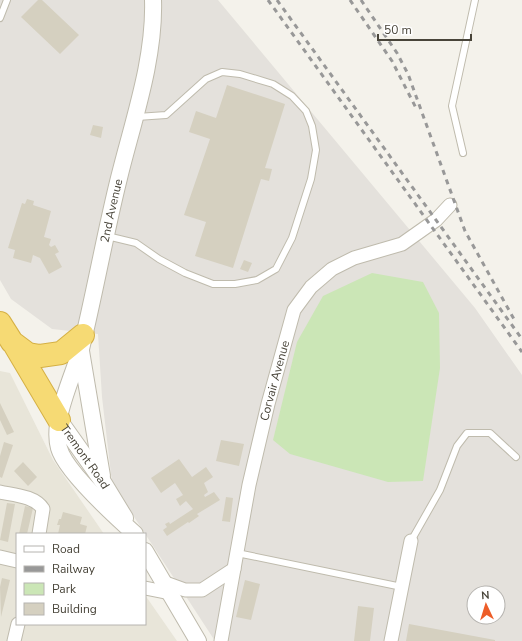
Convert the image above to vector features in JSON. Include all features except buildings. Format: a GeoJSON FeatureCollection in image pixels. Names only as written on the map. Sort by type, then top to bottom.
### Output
{"type":"FeatureCollection","features":[{"type":"Feature","properties":{"kind":"highway"},"geometry":{"type":"LineString","coordinates":[[0,324],[59,420]]}},
{"type":"Feature","properties":{"kind":"highway"},"geometry":{"type":"LineString","coordinates":[[12,342],[28,354],[50,356],[61,353],[82,342]]}},
{"type":"Feature","properties":{"kind":"street","name":"2nd Avenue"},"geometry":{"type":"LineString","coordinates":[[59,420],[82,342],[105,236],[151,44],[153,0]]}},
{"type":"Feature","properties":{"kind":"street","name":"Corvair Avenue"},"geometry":{"type":"LineString","coordinates":[[221,641],[249,485],[268,404],[294,310],[311,286],[332,269],[354,258],[402,244],[436,220],[450,205]]}},
{"type":"Feature","properties":{"kind":"street"},"geometry":{"type":"LineString","coordinates":[[82,342],[103,482]]}},
{"type":"Feature","properties":{"kind":"street","name":"Tremont Road"},"geometry":{"type":"LineString","coordinates":[[59,420],[103,482],[134,533]]}},
{"type":"Feature","properties":{"kind":"street","name":"Tremont Road"},"geometry":{"type":"LineString","coordinates":[[59,420],[57,434],[59,449],[66,461],[102,505],[134,533]]}},
{"type":"Feature","properties":{"kind":"street"},"geometry":{"type":"LineString","coordinates":[[0,492],[27,498],[39,503],[43,509],[39,533]]}},
{"type":"Feature","properties":{"kind":"street"},"geometry":{"type":"LineString","coordinates":[[391,641],[412,541]]}},
{"type":"Feature","properties":{"kind":"street"},"geometry":{"type":"LineString","coordinates":[[146,553],[198,641]]}},
{"type":"Feature","properties":{"kind":"street"},"geometry":{"type":"LineString","coordinates":[[0,557],[16,561]]}},
{"type":"Feature","properties":{"kind":"street"},"geometry":{"type":"LineString","coordinates":[[146,588],[167,587],[185,590],[202,590],[234,569]]}},
{"type":"Feature","properties":{"kind":"street"},"geometry":{"type":"LineString","coordinates":[[14,641],[18,625]]}},
{"type":"Feature","properties":{"kind":"lane"},"geometry":{"type":"LineString","coordinates":[[0,18],[8,0]]}},
{"type":"Feature","properties":{"kind":"lane"},"geometry":{"type":"LineString","coordinates":[[463,153],[452,106],[475,0]]}},
{"type":"Feature","properties":{"kind":"lane"},"geometry":{"type":"LineString","coordinates":[[105,236],[136,243],[159,259],[185,273],[213,284],[235,284],[257,280],[276,269],[292,238],[311,179],[316,150],[312,126],[306,112],[292,96],[273,84],[240,74],[222,72],[206,79],[166,115],[134,117]]}},
{"type":"Feature","properties":{"kind":"lane"},"geometry":{"type":"LineString","coordinates":[[412,541],[440,490],[457,446],[467,433],[490,433],[516,457]]}},
{"type":"Feature","properties":{"kind":"lane"},"geometry":{"type":"LineString","coordinates":[[237,553],[402,587]]}},
{"type":"Feature","properties":{"kind":"shaded area"},"geometry":{"type":"Polygon","coordinates":[[[0,0],[218,0],[475,308],[522,375],[522,641],[215,641],[112,483],[102,397],[98,334],[52,329],[11,299],[0,280],[0,0]]]}},
{"type":"Feature","properties":{"kind":"shaded area"},"geometry":{"type":"Polygon","coordinates":[[[0,371],[10,373],[53,460],[103,533],[16,533],[16,625],[146,625],[146,596],[177,641],[0,641],[0,371]]]}},
{"type":"Feature","properties":{"kind":"green space"},"geometry":{"type":"Polygon","coordinates":[[[372,273],[423,282],[439,313],[440,368],[423,481],[388,482],[290,454],[273,440],[297,342],[323,296],[372,273]]]}},
{"type":"Feature","properties":{"kind":"railway"},"geometry":{"type":"LineString","coordinates":[[268,0],[522,352]]}},
{"type":"Feature","properties":{"kind":"railway"},"geometry":{"type":"LineString","coordinates":[[277,0],[522,339]]}},
{"type":"Feature","properties":{"kind":"railway"},"geometry":{"type":"LineString","coordinates":[[350,0],[392,61],[416,108]]}},
{"type":"Feature","properties":{"kind":"railway"},"geometry":{"type":"LineString","coordinates":[[361,0],[397,53],[408,74],[465,231],[515,321]]}}]}
